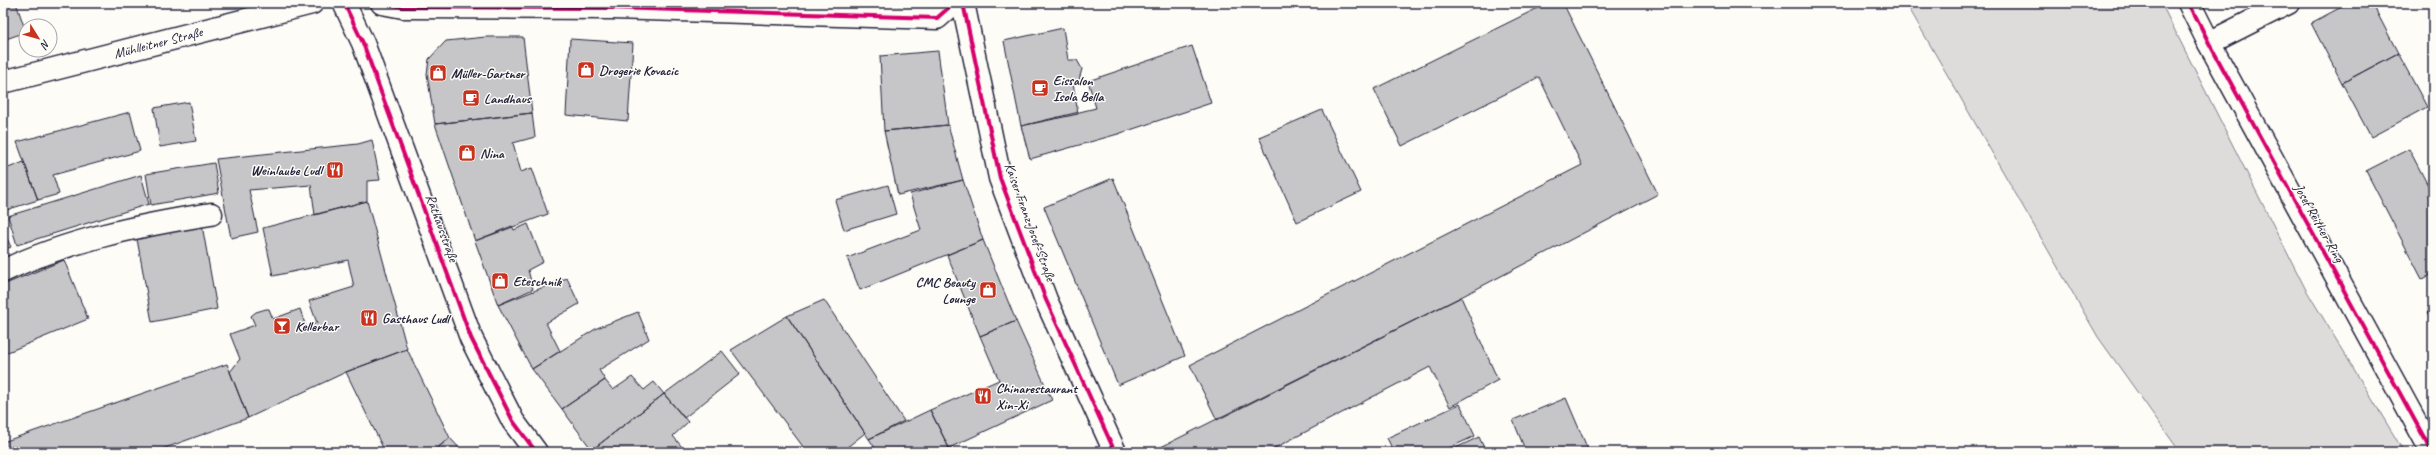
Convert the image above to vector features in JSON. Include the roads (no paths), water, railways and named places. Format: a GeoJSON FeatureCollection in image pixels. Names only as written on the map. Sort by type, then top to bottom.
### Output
{"type":"FeatureCollection","features":[{"type":"Feature","properties":{"kind":"street","name":"Mühlleitner Straße"},"geometry":{"type":"LineString","coordinates":[[3,82],[312,3]]}},
{"type":"Feature","properties":{"kind":"street","name":"Rathausstraße"},"geometry":{"type":"LineString","coordinates":[[344,3],[363,43],[471,338],[513,421],[536,452]]}},
{"type":"Feature","properties":{"kind":"street"},"geometry":{"type":"LineString","coordinates":[[382,3],[402,7],[620,9],[937,18],[954,3]]}},
{"type":"Feature","properties":{"kind":"street","name":"Kaiser Franz Josef-Straße"},"geometry":{"type":"LineString","coordinates":[[963,3],[1000,178],[1046,300],[1115,452]]}},
{"type":"Feature","properties":{"kind":"street","name":"Josef Reither-Ring"},"geometry":{"type":"LineString","coordinates":[[2189,3],[2208,43],[2432,452]]}},
{"type":"Feature","properties":{"kind":"street"},"geometry":{"type":"LineString","coordinates":[[2208,43],[2288,3]]}},
{"type":"Feature","properties":{"kind":"street"},"geometry":{"type":"LineString","coordinates":[[3,270],[31,258],[148,224],[211,214]]}},
{"type":"Feature","properties":{"kind":"place","name":"Drogerie Kovacic"},"geometry":{"type":"Point","coordinates":[586,70]}},
{"type":"Feature","properties":{"kind":"place","name":"Müller-Gartner"},"geometry":{"type":"Point","coordinates":[438,73]}},
{"type":"Feature","properties":{"kind":"place","name":"Eissalon Isola Bella"},"geometry":{"type":"Point","coordinates":[1040,88]}},
{"type":"Feature","properties":{"kind":"place","name":"Landhaus"},"geometry":{"type":"Point","coordinates":[471,98]}},
{"type":"Feature","properties":{"kind":"place","name":"Nina"},"geometry":{"type":"Point","coordinates":[467,153]}},
{"type":"Feature","properties":{"kind":"place","name":"Weinlaube Ludl"},"geometry":{"type":"Point","coordinates":[335,170]}},
{"type":"Feature","properties":{"kind":"place","name":"Eteschnik"},"geometry":{"type":"Point","coordinates":[500,281]}},
{"type":"Feature","properties":{"kind":"place","name":"CMC Beauty Lounge"},"geometry":{"type":"Point","coordinates":[988,290]}},
{"type":"Feature","properties":{"kind":"place","name":"Gasthaus Ludl"},"geometry":{"type":"Point","coordinates":[369,318]}},
{"type":"Feature","properties":{"kind":"place","name":"Kellerbar"},"geometry":{"type":"Point","coordinates":[282,326]}},
{"type":"Feature","properties":{"kind":"place","name":"Chinarestaurant Xin-Xi"},"geometry":{"type":"Point","coordinates":[983,396]}}]}
